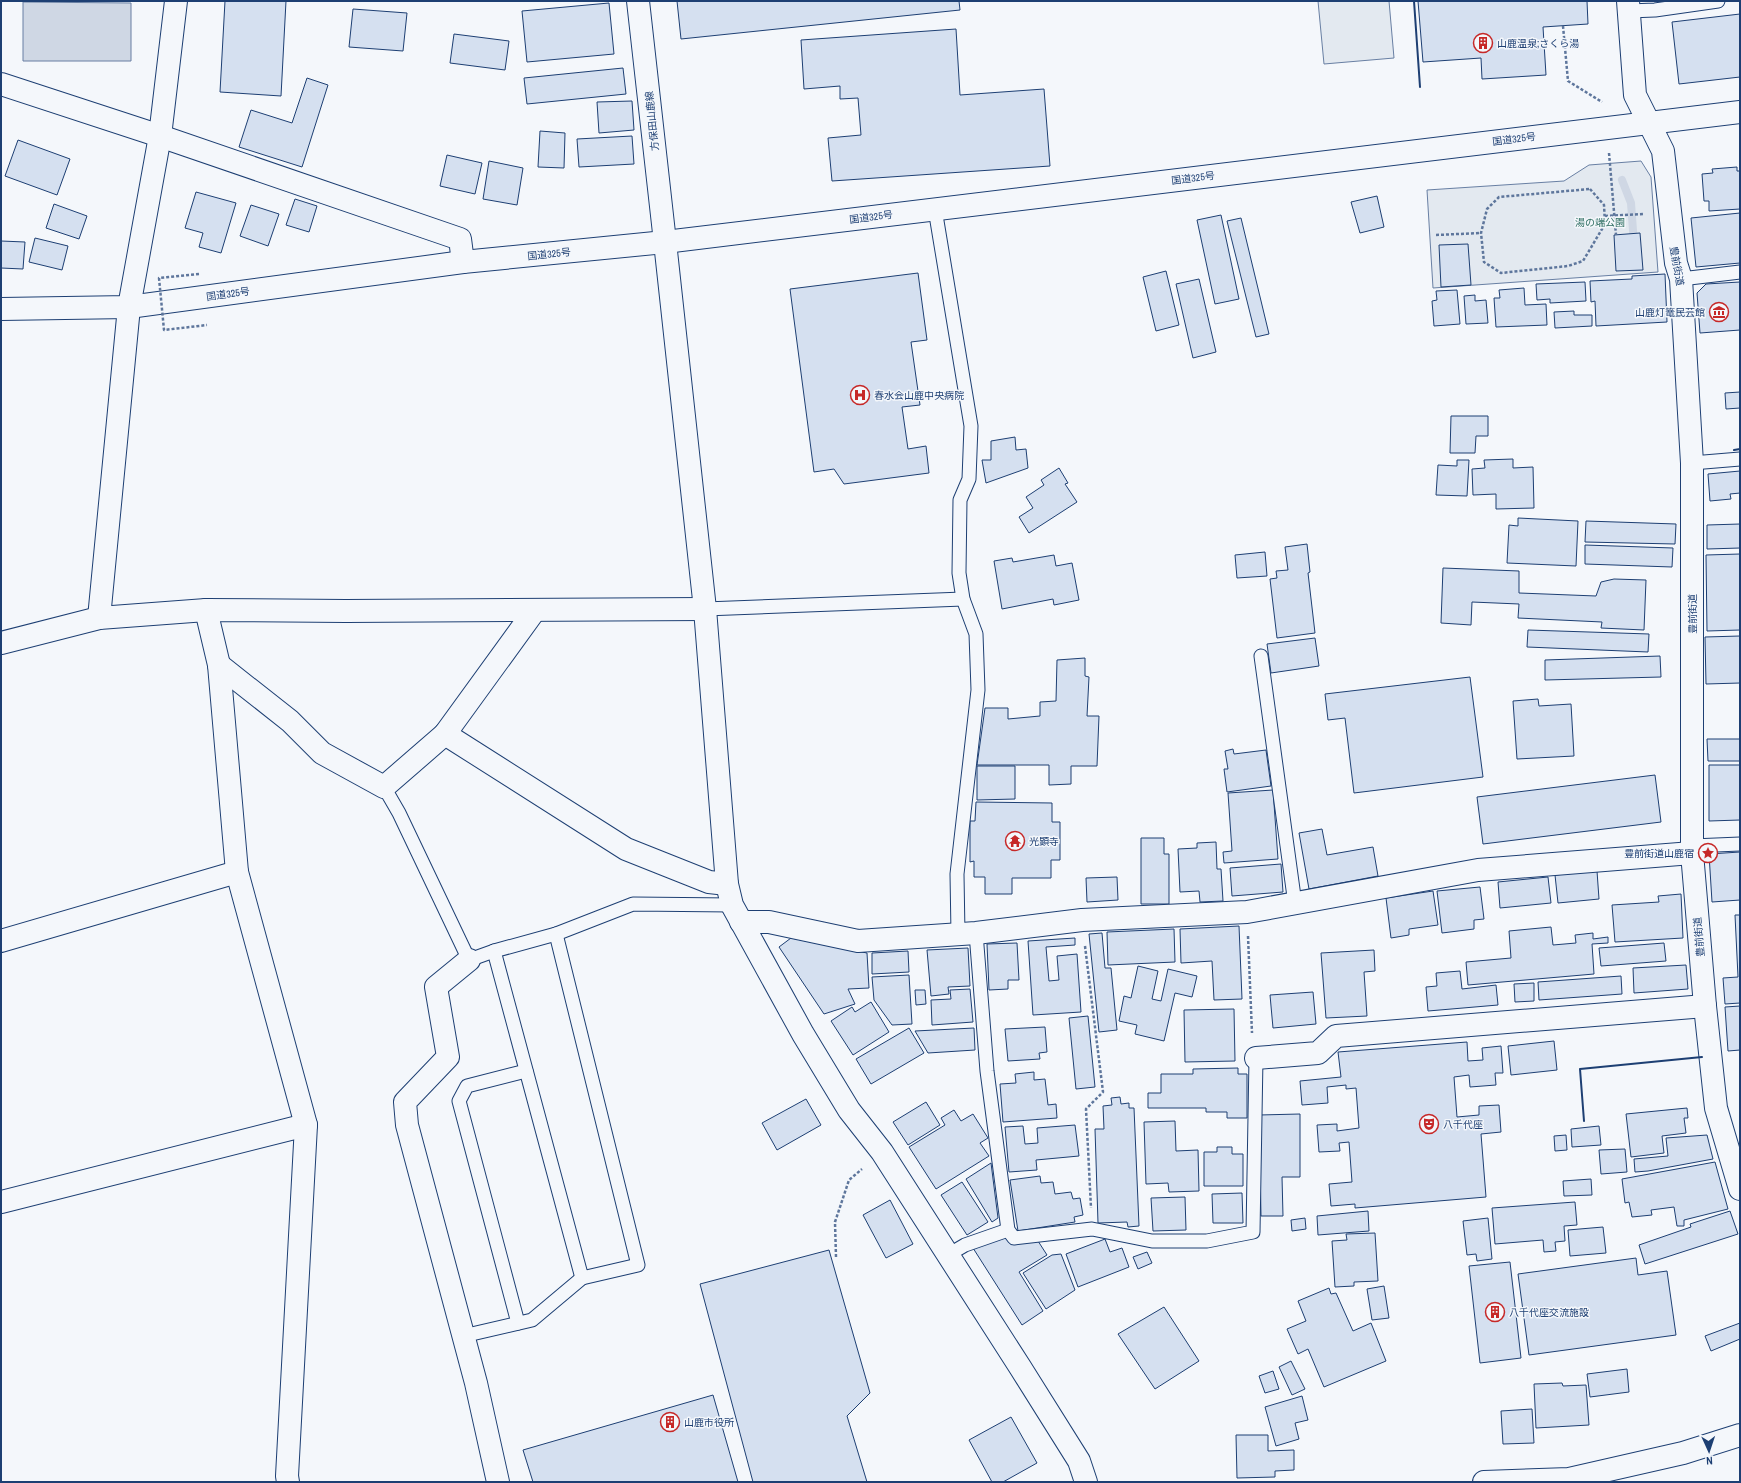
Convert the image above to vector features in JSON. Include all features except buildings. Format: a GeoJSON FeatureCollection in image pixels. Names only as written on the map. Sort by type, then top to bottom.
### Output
{"type":"FeatureCollection","features":[{"type":"Feature","properties":{"kind":"main road"},"geometry":{"type":"LineString","coordinates":[[99,618],[129,307],[160,136],[176,1]]}},
{"type":"Feature","properties":{"kind":"main road","name":"方保田山鹿線"},"geometry":{"type":"LineString","coordinates":[[638,1],[666,242],[705,609],[728,884],[736,914],[803,1034],[849,1110],[882,1152],[948,1255],[1079,1461],[1086,1482]]}},
{"type":"Feature","properties":{"kind":"main road","name":"豊前街道"},"geometry":{"type":"LineString","coordinates":[[1629,6],[1635,95],[1663,151],[1676,263],[1681,279],[1692,463],[1692,849],[1705,1006],[1716,1108],[1740,1189]]}},
{"type":"Feature","properties":{"kind":"main road"},"geometry":{"type":"LineString","coordinates":[[1,84],[160,136],[460,239],[463,262]]}},
{"type":"Feature","properties":{"kind":"main road","name":"国道325号"},"geometry":{"type":"LineString","coordinates":[[1,309],[129,307],[463,262],[666,242],[1740,112]]}},
{"type":"Feature","properties":{"kind":"main road"},"geometry":{"type":"LineString","coordinates":[[1,643],[99,618],[206,610],[354,611],[705,609]]}},
{"type":"Feature","properties":{"kind":"main road"},"geometry":{"type":"LineString","coordinates":[[206,610],[218,665],[237,872],[306,1125],[287,1476],[288,1482]]}},
{"type":"Feature","properties":{"kind":"main road"},"geometry":{"type":"LineString","coordinates":[[218,665],[290,721],[322,753],[384,787],[445,734],[535,610]]}},
{"type":"Feature","properties":{"kind":"main road"},"geometry":{"type":"LineString","coordinates":[[445,734],[626,849],[709,882],[728,884]]}},
{"type":"Feature","properties":{"kind":"main road"},"geometry":{"type":"LineString","coordinates":[[736,914],[858,941],[967,934],[1082,920],[1247,912],[1478,870],[1692,849]]}},
{"type":"Feature","properties":{"kind":"main road"},"geometry":{"type":"LineString","coordinates":[[1,941],[237,872]]}},
{"type":"Feature","properties":{"kind":"main road"},"geometry":{"type":"LineString","coordinates":[[469,960],[436,987],[448,1057],[405,1102],[407,1125],[476,1383],[498,1482]]}},
{"type":"Feature","properties":{"kind":"main road"},"geometry":{"type":"LineString","coordinates":[[1256,1058],[1318,1053],[1336,1036],[1705,1006]]}},
{"type":"Feature","properties":{"kind":"main road"},"geometry":{"type":"LineString","coordinates":[[1,1202],[306,1125]]}},
{"type":"Feature","properties":{"kind":"main road"},"geometry":{"type":"LineString","coordinates":[[1484,1482],[1569,1478],[1682,1454],[1740,1435]]}},
{"type":"Feature","properties":{"kind":"lane"},"geometry":{"type":"LineString","coordinates":[[1629,6],[1655,10],[1718,1]]}},
{"type":"Feature","properties":{"kind":"lane"},"geometry":{"type":"LineString","coordinates":[[935,210],[971,426],[969,479],[960,500],[959,573],[963,599],[976,634],[978,690],[957,874],[987,1071],[1008,1230],[1014,1238],[1092,1229],[1152,1241],[1207,1241],[1253,1232],[1256,1058]]}},
{"type":"Feature","properties":{"kind":"lane"},"geometry":{"type":"LineString","coordinates":[[1681,279],[1740,272]]}},
{"type":"Feature","properties":{"kind":"lane"},"geometry":{"type":"LineString","coordinates":[[1692,463],[1740,459]]}},
{"type":"Feature","properties":{"kind":"lane"},"geometry":{"type":"LineString","coordinates":[[705,609],[963,599]]}},
{"type":"Feature","properties":{"kind":"lane"},"geometry":{"type":"LineString","coordinates":[[1261,656],[1295,904]]}},
{"type":"Feature","properties":{"kind":"lane"},"geometry":{"type":"LineString","coordinates":[[384,787],[399,813],[469,960],[556,934],[633,904],[736,914]]}},
{"type":"Feature","properties":{"kind":"lane"},"geometry":{"type":"LineString","coordinates":[[1692,849],[1740,844]]}},
{"type":"Feature","properties":{"kind":"lane"},"geometry":{"type":"LineString","coordinates":[[464,1336],[532,1320],[582,1278],[638,1265],[556,934]]}},
{"type":"Feature","properties":{"kind":"lane"},"geometry":{"type":"LineString","coordinates":[[494,952],[582,1278]]}},
{"type":"Feature","properties":{"kind":"lane"},"geometry":{"type":"LineString","coordinates":[[518,1323],[459,1101],[467,1086],[526,1071]]}},
{"type":"Feature","properties":{"kind":"lane"},"geometry":{"type":"LineString","coordinates":[[948,1255],[965,1245],[1008,1230]]}},
{"type":"Feature","properties":{"kind":"path"},"geometry":{"type":"LineString","coordinates":[[1590,189],[1604,205],[1605,224],[1583,260],[1568,266],[1501,273],[1484,262],[1481,233],[1487,209],[1499,197],[1590,189]]}},
{"type":"Feature","properties":{"kind":"path"},"geometry":{"type":"LineString","coordinates":[[1605,216],[1644,214]]}},
{"type":"Feature","properties":{"kind":"path"},"geometry":{"type":"LineString","coordinates":[[1436,235],[1481,233]]}},
{"type":"Feature","properties":{"kind":"path"},"geometry":{"type":"LineString","coordinates":[[199,274],[158,278],[164,330],[207,325]]}},
{"type":"Feature","properties":{"kind":"path"},"geometry":{"type":"LineString","coordinates":[[1247,912],[1253,1038],[1256,1058]]}},
{"type":"Feature","properties":{"kind":"path"},"geometry":{"type":"LineString","coordinates":[[1082,920],[1103,1092],[1086,1109],[1092,1229]]}},
{"type":"Feature","properties":{"kind":"path"},"geometry":{"type":"LineString","coordinates":[[836,1257],[835,1222],[849,1180],[882,1152]]}},
{"type":"Feature","properties":{"kind":"green space"},"geometry":{"type":"Polygon","coordinates":[[[1318,1],[1389,1],[1394,58],[1324,64],[1318,1]]]}},
{"type":"Feature","properties":{"kind":"green space","name":"湯の端公園"},"geometry":{"type":"Polygon","coordinates":[[[1641,161],[1651,177],[1658,272],[1433,288],[1427,190],[1564,181],[1589,165],[1641,161]]]}},
{"type":"Feature","properties":{"kind":"shaded area"},"geometry":{"type":"Polygon","coordinates":[[[23,2],[131,3],[131,61],[23,61],[23,2]]]}},
{"type":"Feature","properties":{"kind":"waterway"},"geometry":{"type":"LineString","coordinates":[[1622,180],[1631,203],[1634,244]]}},
{"type":"Feature","properties":{"kind":"wall"},"geometry":{"type":"LineString","coordinates":[[1414,1],[1420,87]]}},
{"type":"Feature","properties":{"kind":"wall"},"geometry":{"type":"LineString","coordinates":[[1734,450],[1740,449]]}},
{"type":"Feature","properties":{"kind":"wall"},"geometry":{"type":"LineString","coordinates":[[1584,1121],[1580,1069],[1702,1057]]}},
{"type":"Feature","properties":{"kind":"place","name":"山鹿温泉;さくら湯"},"geometry":{"type":"Point","coordinates":[1483,43]}},
{"type":"Feature","properties":{"kind":"place","name":"山鹿灯篭民芸館"},"geometry":{"type":"Point","coordinates":[1719,312]}},
{"type":"Feature","properties":{"kind":"place","name":"春水会山鹿中央病院"},"geometry":{"type":"Point","coordinates":[860,395]}},
{"type":"Feature","properties":{"kind":"place","name":"光顕寺"},"geometry":{"type":"Point","coordinates":[1015,841]}},
{"type":"Feature","properties":{"kind":"place","name":"豊前街道山鹿宿"},"geometry":{"type":"Point","coordinates":[1708,853]}},
{"type":"Feature","properties":{"kind":"place","name":"八千代座"},"geometry":{"type":"Point","coordinates":[1429,1124]}},
{"type":"Feature","properties":{"kind":"place","name":"八千代座交流施設"},"geometry":{"type":"Point","coordinates":[1495,1312]}},
{"type":"Feature","properties":{"kind":"place","name":"山鹿市役所"},"geometry":{"type":"Point","coordinates":[670,1422]}}]}
